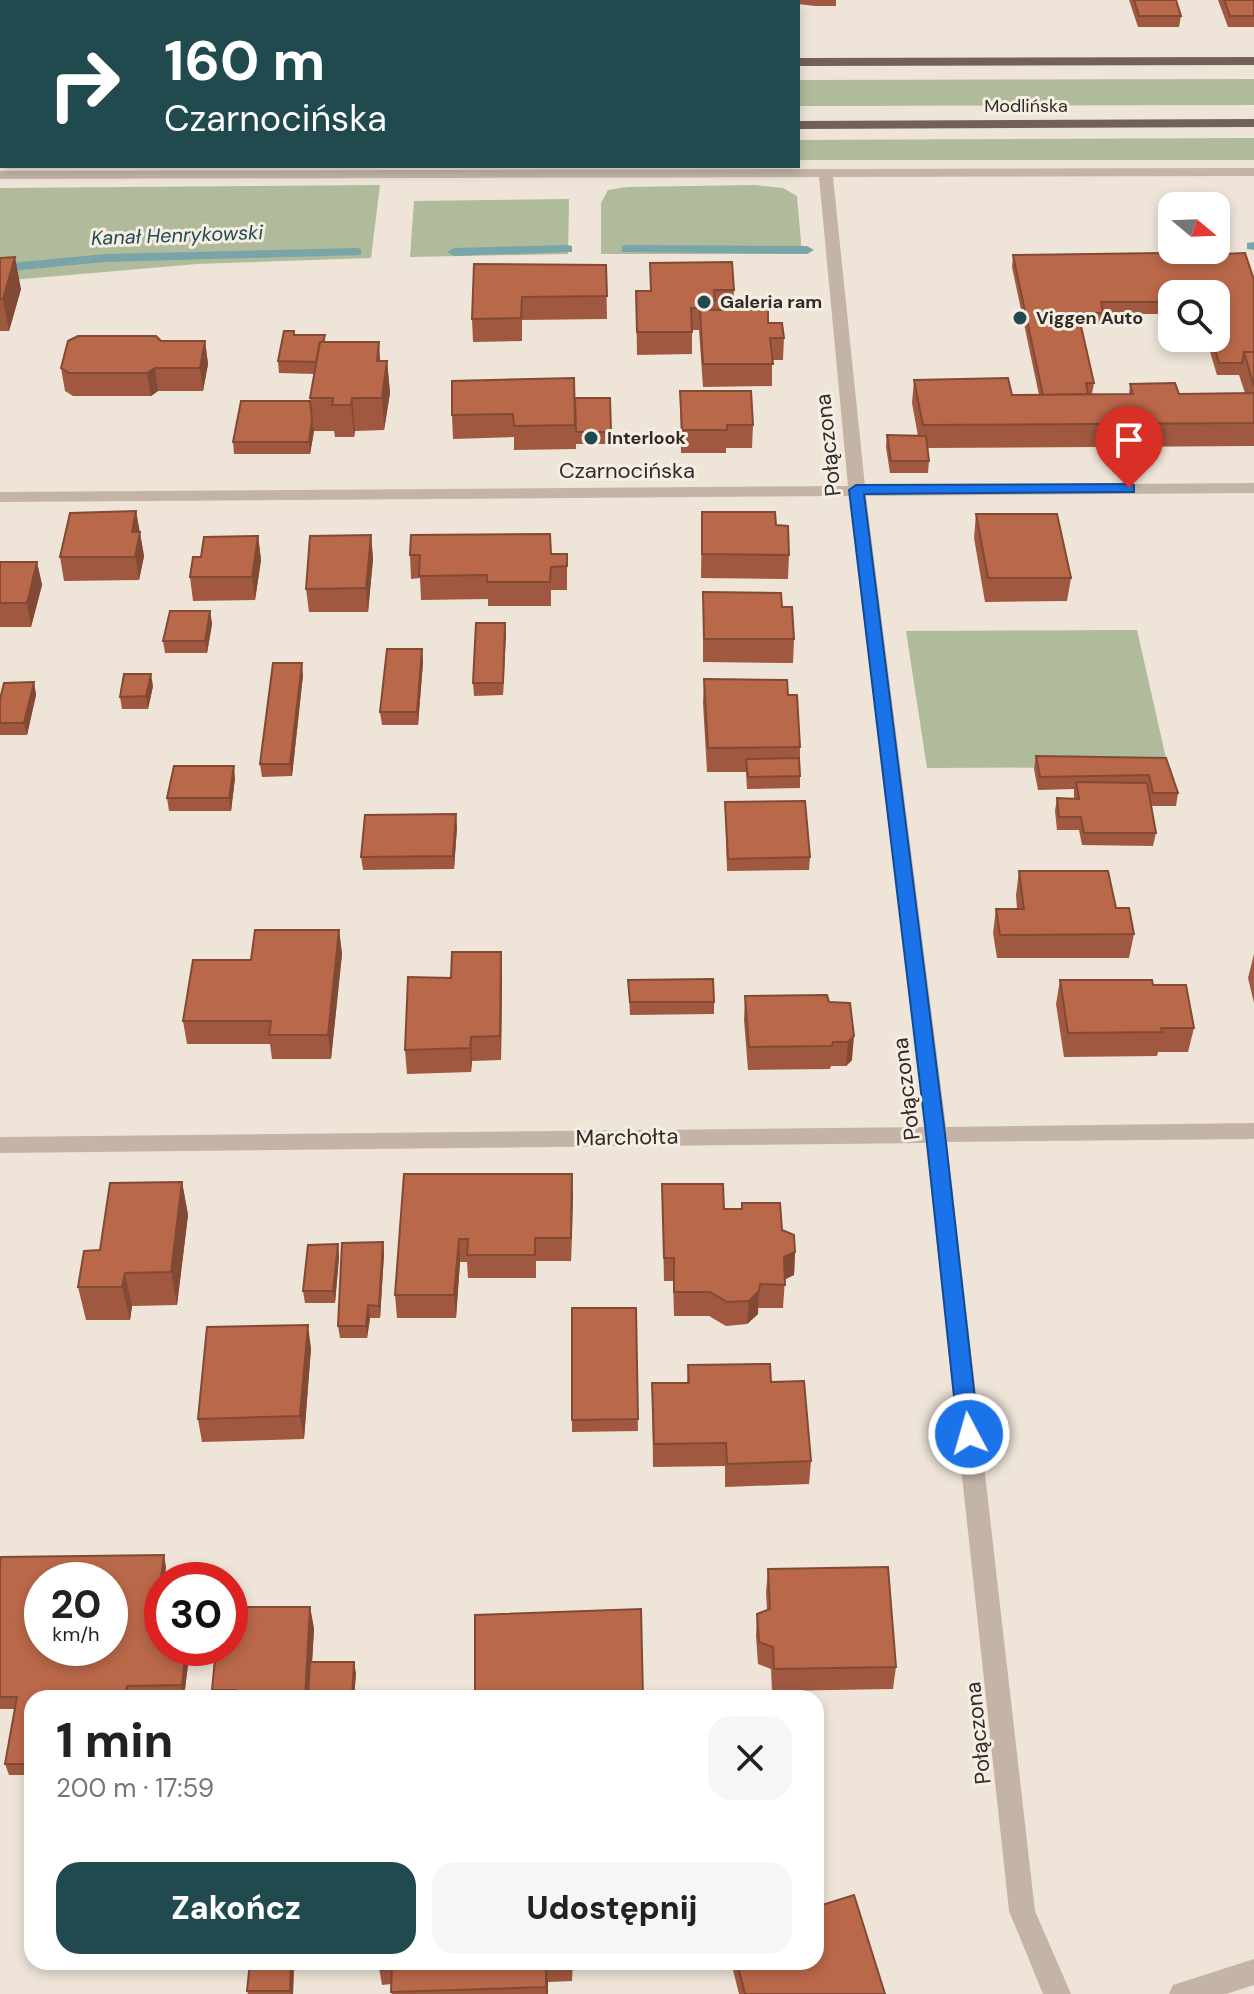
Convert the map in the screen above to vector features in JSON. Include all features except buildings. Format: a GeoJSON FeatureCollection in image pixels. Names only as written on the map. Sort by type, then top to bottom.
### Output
{"type":"FeatureCollection","features":[{"type":"Feature","properties":{"kind":"main road"},"geometry":{"type":"LineString","coordinates":[[800,62],[1254,61]]}},
{"type":"Feature","properties":{"kind":"main road","name":"Modlińska"},"geometry":{"type":"LineString","coordinates":[[800,125],[1254,123]]}},
{"type":"Feature","properties":{"kind":"street","name":"Połączona"},"geometry":{"type":"LineString","coordinates":[[825,172],[856,490],[936,1134],[1022,1911],[1057,1994]]}},
{"type":"Feature","properties":{"kind":"street"},"geometry":{"type":"LineString","coordinates":[[0,175],[1254,172]]}},
{"type":"Feature","properties":{"kind":"street","name":"Czarnocińska"},"geometry":{"type":"LineString","coordinates":[[0,497],[1254,488]]}},
{"type":"Feature","properties":{"kind":"street","name":"Marchołta"},"geometry":{"type":"LineString","coordinates":[[0,1145],[1254,1131]]}},
{"type":"Feature","properties":{"kind":"street"},"geometry":{"type":"LineString","coordinates":[[1183,1994],[1254,1972]]}},
{"type":"Feature","properties":{"kind":"green space"},"geometry":{"type":"Polygon","coordinates":[[[1254,79],[1254,105],[800,106],[800,80],[1254,79]]]}},
{"type":"Feature","properties":{"kind":"green space"},"geometry":{"type":"Polygon","coordinates":[[[1254,138],[1254,160],[800,160],[800,140],[1254,138]]]}},
{"type":"Feature","properties":{"kind":"green space"},"geometry":{"type":"Polygon","coordinates":[[[380,185],[371,258],[197,264],[0,281],[0,188],[380,185]]]}},
{"type":"Feature","properties":{"kind":"green space"},"geometry":{"type":"Polygon","coordinates":[[[754,185],[783,188],[797,196],[802,254],[601,254],[601,203],[608,190],[754,185]]]}},
{"type":"Feature","properties":{"kind":"green space"},"geometry":{"type":"Polygon","coordinates":[[[569,199],[568,254],[410,257],[414,201],[569,199]]]}},
{"type":"Feature","properties":{"kind":"green space"},"geometry":{"type":"Polygon","coordinates":[[[1137,630],[1168,767],[927,768],[906,631],[1137,630]]]}},
{"type":"Feature","properties":{"kind":"waterway","name":"Kanał Henrykowski"},"geometry":{"type":"LineString","coordinates":[[454,252],[567,249]]}},
{"type":"Feature","properties":{"kind":"waterway"},"geometry":{"type":"LineString","coordinates":[[627,249],[807,250]]}},
{"type":"Feature","properties":{"kind":"waterway","name":"Kanał Henrykowski"},"geometry":{"type":"LineString","coordinates":[[0,268],[105,258],[356,252]]}},
{"type":"Feature","properties":{"kind":"place","name":"Galeria ram"},"geometry":{"type":"Point","coordinates":[704,302]}},
{"type":"Feature","properties":{"kind":"place","name":"Viggen Auto"},"geometry":{"type":"Point","coordinates":[1020,318]}},
{"type":"Feature","properties":{"kind":"place","name":"Interlook"},"geometry":{"type":"Point","coordinates":[591,438]}},
{"type":"Feature","properties":{"kind":"route"},"geometry":{"type":"LineString","coordinates":[[969,1434],[936,1134],[856,490],[1129,488]]}}]}
